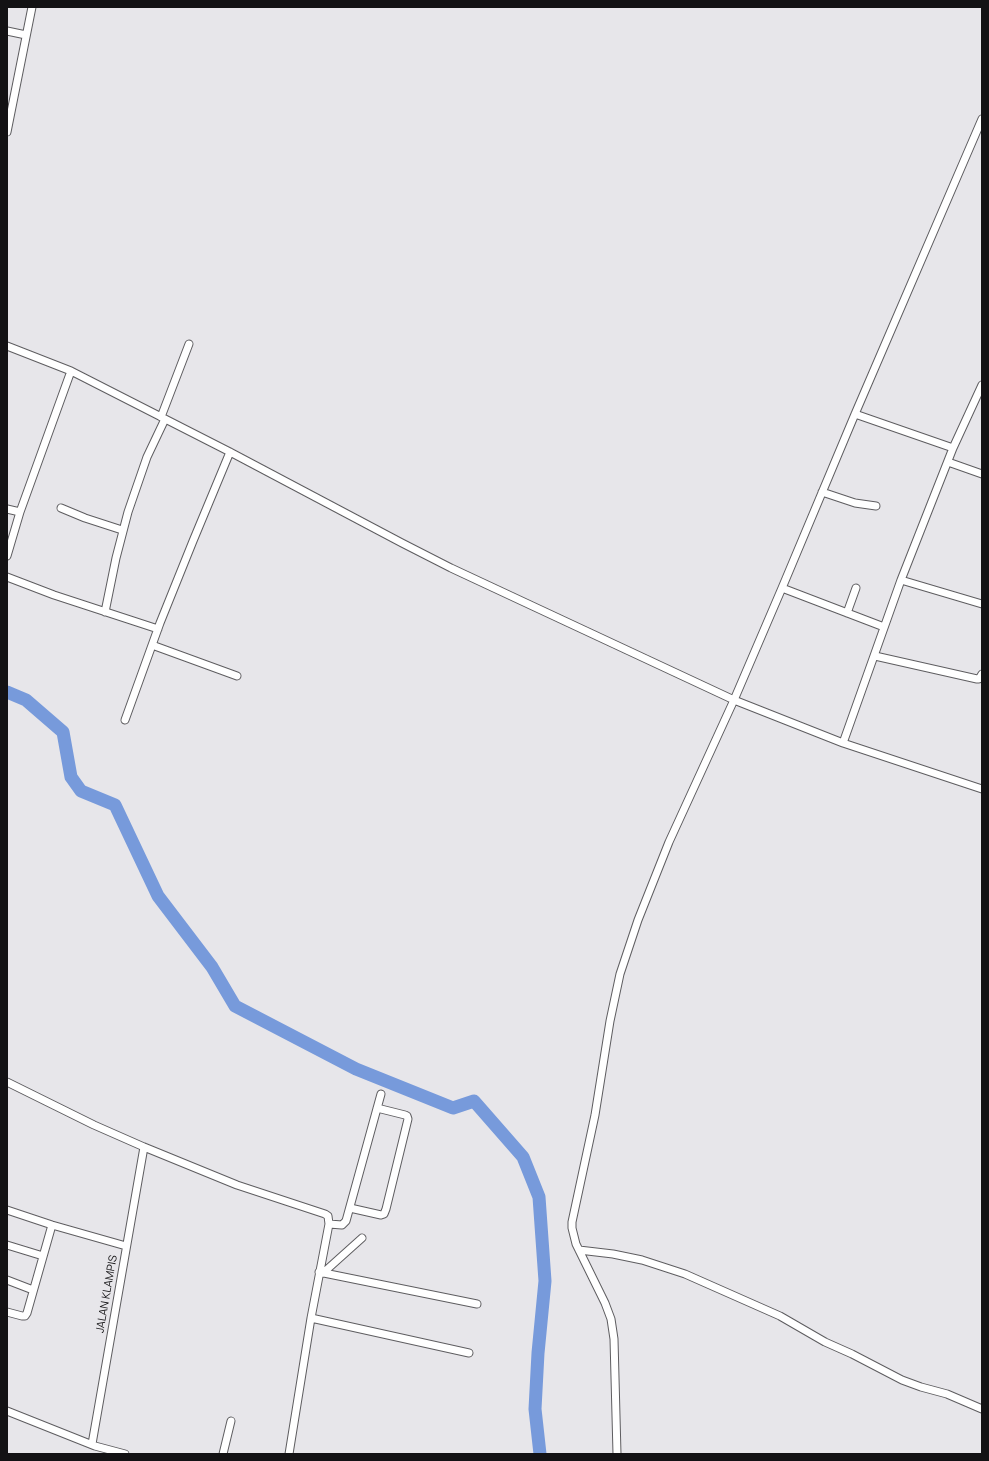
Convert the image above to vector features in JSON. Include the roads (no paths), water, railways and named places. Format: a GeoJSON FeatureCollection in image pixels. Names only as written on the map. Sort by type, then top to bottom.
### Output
{"type":"FeatureCollection","features":[{"type":"Feature","properties":{"kind":"street"},"geometry":{"type":"LineString","coordinates":[[7,130],[32,7]]}},
{"type":"Feature","properties":{"kind":"street"},"geometry":{"type":"LineString","coordinates":[[7,31],[26,35]]}},
{"type":"Feature","properties":{"kind":"street"},"geometry":{"type":"LineString","coordinates":[[617,1454],[614,1340],[611,1319],[606,1303],[573,1237],[572,1222],[595,1115],[610,1020],[620,974],[638,920],[669,842],[734,700],[982,119]]}},
{"type":"Feature","properties":{"kind":"street"},"geometry":{"type":"LineString","coordinates":[[105,612],[122,530],[147,456],[163,418],[189,344]]}},
{"type":"Feature","properties":{"kind":"street"},"geometry":{"type":"LineString","coordinates":[[7,346],[72,371],[444,564],[734,700],[843,743],[982,789]]}},
{"type":"Feature","properties":{"kind":"street"},"geometry":{"type":"LineString","coordinates":[[7,556],[20,512],[72,371]]}},
{"type":"Feature","properties":{"kind":"street"},"geometry":{"type":"LineString","coordinates":[[843,743],[901,580],[953,448],[982,385]]}},
{"type":"Feature","properties":{"kind":"street"},"geometry":{"type":"LineString","coordinates":[[855,414],[953,448]]}},
{"type":"Feature","properties":{"kind":"street"},"geometry":{"type":"LineString","coordinates":[[125,720],[158,629],[230,452]]}},
{"type":"Feature","properties":{"kind":"street"},"geometry":{"type":"LineString","coordinates":[[948,462],[982,474]]}},
{"type":"Feature","properties":{"kind":"street"},"geometry":{"type":"LineString","coordinates":[[822,492],[855,504],[876,506]]}},
{"type":"Feature","properties":{"kind":"street"},"geometry":{"type":"LineString","coordinates":[[7,508],[20,512]]}},
{"type":"Feature","properties":{"kind":"street"},"geometry":{"type":"LineString","coordinates":[[61,508],[85,518],[122,530]]}},
{"type":"Feature","properties":{"kind":"street"},"geometry":{"type":"LineString","coordinates":[[7,577],[54,595],[158,629]]}},
{"type":"Feature","properties":{"kind":"street"},"geometry":{"type":"LineString","coordinates":[[901,580],[982,604]]}},
{"type":"Feature","properties":{"kind":"street"},"geometry":{"type":"LineString","coordinates":[[782,588],[884,627]]}},
{"type":"Feature","properties":{"kind":"street"},"geometry":{"type":"LineString","coordinates":[[847,613],[856,588]]}},
{"type":"Feature","properties":{"kind":"street"},"geometry":{"type":"LineString","coordinates":[[152,645],[237,676]]}},
{"type":"Feature","properties":{"kind":"street"},"geometry":{"type":"LineString","coordinates":[[875,656],[977,679],[979,679],[982,674]]}},
{"type":"Feature","properties":{"kind":"street"},"geometry":{"type":"LineString","coordinates":[[7,1082],[94,1125],[144,1147],[250,1189],[325,1214],[329,1219],[289,1454]]}},
{"type":"Feature","properties":{"kind":"street"},"geometry":{"type":"LineString","coordinates":[[329,1224],[343,1225],[346,1221],[381,1094]]}},
{"type":"Feature","properties":{"kind":"street"},"geometry":{"type":"LineString","coordinates":[[350,1208],[381,1215],[384,1214],[386,1209],[408,1120],[406,1115],[377,1108]]}},
{"type":"Feature","properties":{"kind":"street","name":"JALAN KLAMPIS"},"geometry":{"type":"LineString","coordinates":[[93,1454],[93,1445],[126,1246],[144,1147]]}},
{"type":"Feature","properties":{"kind":"street"},"geometry":{"type":"LineString","coordinates":[[7,1210],[52,1225],[126,1246]]}},
{"type":"Feature","properties":{"kind":"street"},"geometry":{"type":"LineString","coordinates":[[7,1312],[25,1316],[28,1313],[33,1290],[52,1225]]}},
{"type":"Feature","properties":{"kind":"street"},"geometry":{"type":"LineString","coordinates":[[321,1272],[362,1238]]}},
{"type":"Feature","properties":{"kind":"street"},"geometry":{"type":"LineString","coordinates":[[7,1245],[43,1256]]}},
{"type":"Feature","properties":{"kind":"street"},"geometry":{"type":"LineString","coordinates":[[579,1250],[642,1260],[685,1274],[780,1316],[825,1342],[902,1380],[947,1394],[982,1409]]}},
{"type":"Feature","properties":{"kind":"street"},"geometry":{"type":"LineString","coordinates":[[321,1272],[477,1304]]}},
{"type":"Feature","properties":{"kind":"street"},"geometry":{"type":"LineString","coordinates":[[7,1280],[33,1290]]}},
{"type":"Feature","properties":{"kind":"street"},"geometry":{"type":"LineString","coordinates":[[311,1318],[470,1353]]}},
{"type":"Feature","properties":{"kind":"street"},"geometry":{"type":"LineString","coordinates":[[7,1411],[93,1445],[125,1454]]}},
{"type":"Feature","properties":{"kind":"street"},"geometry":{"type":"LineString","coordinates":[[223,1454],[230,1421]]}},
{"type":"Feature","properties":{"kind":"waterway"},"geometry":{"type":"LineString","coordinates":[[7,692],[26,700],[63,732],[71,777],[81,791],[115,805],[158,896],[212,967],[235,1006],[356,1069],[453,1108],[474,1101],[523,1157],[539,1197],[545,1281],[538,1353],[535,1409],[540,1454]]}}]}
